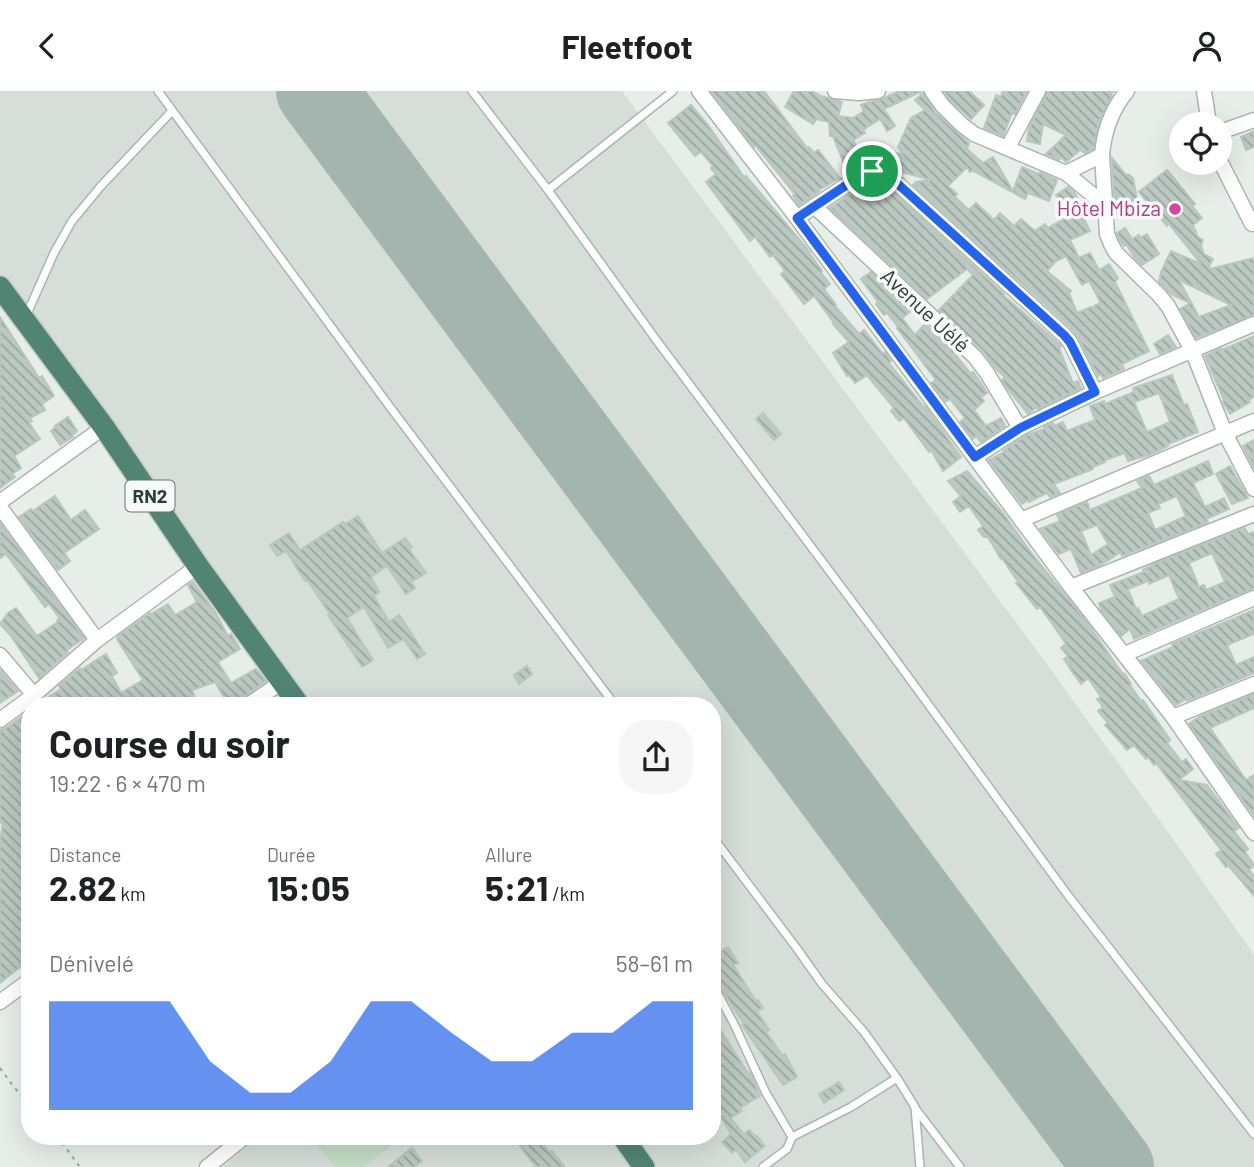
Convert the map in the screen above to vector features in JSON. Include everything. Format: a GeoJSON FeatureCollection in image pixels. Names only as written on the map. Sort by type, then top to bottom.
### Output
{"type":"FeatureCollection","features":[{"type":"Feature","properties":{"kind":"highway","name":"RN2"},"geometry":{"type":"LineString","coordinates":[[0,287],[104,426],[198,566],[293,697]]}},
{"type":"Feature","properties":{"kind":"highway"},"geometry":{"type":"LineString","coordinates":[[628,1145],[644,1167]]}},
{"type":"Feature","properties":{"kind":"street"},"geometry":{"type":"LineString","coordinates":[[699,91],[797,218],[1071,587],[1173,717],[1254,831]]}},
{"type":"Feature","properties":{"kind":"street"},"geometry":{"type":"LineString","coordinates":[[835,91],[878,91]]}},
{"type":"Feature","properties":{"kind":"street"},"geometry":{"type":"LineString","coordinates":[[932,91],[961,124],[982,138],[1066,173],[1105,205]]}},
{"type":"Feature","properties":{"kind":"street"},"geometry":{"type":"LineString","coordinates":[[1008,148],[1038,91]]}},
{"type":"Feature","properties":{"kind":"street"},"geometry":{"type":"LineString","coordinates":[[1127,91],[1109,122],[1103,142],[1107,234],[1116,253],[1168,306],[1192,350],[1225,433],[1254,489]]}},
{"type":"Feature","properties":{"kind":"street"},"geometry":{"type":"LineString","coordinates":[[1205,91],[1208,112]]}},
{"type":"Feature","properties":{"kind":"street"},"geometry":{"type":"LineString","coordinates":[[1232,128],[1254,120]]}},
{"type":"Feature","properties":{"kind":"street"},"geometry":{"type":"LineString","coordinates":[[1066,173],[1102,155]]}},
{"type":"Feature","properties":{"kind":"street"},"geometry":{"type":"LineString","coordinates":[[797,218],[863,174],[880,172],[899,185],[1064,335],[1095,392]]}},
{"type":"Feature","properties":{"kind":"street"},"geometry":{"type":"LineString","coordinates":[[1227,175],[1252,224]]}},
{"type":"Feature","properties":{"kind":"street","name":"Avenue Uélé"},"geometry":{"type":"LineString","coordinates":[[814,206],[975,357],[1020,428]]}},
{"type":"Feature","properties":{"kind":"street"},"geometry":{"type":"LineString","coordinates":[[975,457],[1020,428],[1095,392],[1254,324]]}},
{"type":"Feature","properties":{"kind":"street"},"geometry":{"type":"LineString","coordinates":[[1021,520],[1254,421]]}},
{"type":"Feature","properties":{"kind":"street"},"geometry":{"type":"LineString","coordinates":[[97,640],[0,504],[104,426]]}},
{"type":"Feature","properties":{"kind":"street"},"geometry":{"type":"LineString","coordinates":[[1071,587],[1254,514]]}},
{"type":"Feature","properties":{"kind":"street"},"geometry":{"type":"LineString","coordinates":[[31,697],[97,640],[198,566]]}},
{"type":"Feature","properties":{"kind":"street"},"geometry":{"type":"LineString","coordinates":[[1125,654],[1254,598]]}},
{"type":"Feature","properties":{"kind":"street"},"geometry":{"type":"LineString","coordinates":[[0,655],[34,695]]}},
{"type":"Feature","properties":{"kind":"street"},"geometry":{"type":"LineString","coordinates":[[260,697],[282,682]]}},
{"type":"Feature","properties":{"kind":"street"},"geometry":{"type":"LineString","coordinates":[[1173,717],[1254,684]]}},
{"type":"Feature","properties":{"kind":"street"},"geometry":{"type":"LineString","coordinates":[[0,720],[21,705]]}},
{"type":"Feature","properties":{"kind":"street"},"geometry":{"type":"LineString","coordinates":[[0,1002],[21,987]]}},
{"type":"Feature","properties":{"kind":"street"},"geometry":{"type":"LineString","coordinates":[[207,1167],[235,1145]]}},
{"type":"Feature","properties":{"kind":"lane"},"geometry":{"type":"LineString","coordinates":[[158,91],[390,407],[609,697]]}},
{"type":"Feature","properties":{"kind":"lane"},"geometry":{"type":"LineString","coordinates":[[472,91],[548,190],[1067,894],[1254,1134]]}},
{"type":"Feature","properties":{"kind":"lane"},"geometry":{"type":"LineString","coordinates":[[548,190],[673,91]]}},
{"type":"Feature","properties":{"kind":"lane"},"geometry":{"type":"LineString","coordinates":[[24,319],[72,221],[172,111]]}},
{"type":"Feature","properties":{"kind":"lane"},"geometry":{"type":"LineString","coordinates":[[721,849],[822,984],[857,1023],[960,1167]]}},
{"type":"Feature","properties":{"kind":"lane"},"geometry":{"type":"LineString","coordinates":[[721,1000],[766,1093],[792,1137]]}},
{"type":"Feature","properties":{"kind":"lane"},"geometry":{"type":"LineString","coordinates":[[762,1167],[787,1149],[792,1137],[851,1107],[897,1078]]}},
{"type":"Feature","properties":{"kind":"lane"},"geometry":{"type":"LineString","coordinates":[[915,1107],[920,1167]]}},
{"type":"Feature","properties":{"kind":"path"},"geometry":{"type":"LineString","coordinates":[[0,1068],[21,1094]]}},
{"type":"Feature","properties":{"kind":"path"},"geometry":{"type":"LineString","coordinates":[[64,1145],[80,1167]]}},
{"type":"Feature","properties":{"kind":"shaded area"},"geometry":{"type":"Polygon","coordinates":[[[0,91],[622,91],[1041,656],[1254,955],[1254,1167],[654,1167],[638,1145],[721,1145],[721,697],[308,697],[0,279],[0,91]]]}},
{"type":"Feature","properties":{"kind":"shaded area"},"geometry":{"type":"Polygon","coordinates":[[[250,1145],[620,1145],[636,1167],[222,1167],[250,1145]]]}},
{"type":"Feature","properties":{"kind":"green space"},"geometry":{"type":"Polygon","coordinates":[[[315,1145],[392,1145],[364,1167],[336,1167],[315,1145]]]}},
{"type":"Feature","properties":{"kind":"building"},"geometry":{"type":"Polygon","coordinates":[[[711,91],[764,91],[807,148],[814,153],[818,150],[840,178],[799,205],[793,196],[795,194],[711,91]]]}},
{"type":"Feature","properties":{"kind":"building"},"geometry":{"type":"Polygon","coordinates":[[[794,91],[812,91],[842,102],[838,116],[853,118],[864,111],[861,105],[899,91],[922,91],[884,109],[895,126],[887,131],[884,121],[880,119],[852,141],[865,163],[848,173],[833,136],[830,136],[829,122],[816,119],[813,124],[785,107],[794,91]]]}},
{"type":"Feature","properties":{"kind":"building"},"geometry":{"type":"Polygon","coordinates":[[[944,91],[969,91],[984,105],[971,119],[944,91]]]}},
{"type":"Feature","properties":{"kind":"building"},"geometry":{"type":"Polygon","coordinates":[[[1003,91],[1027,91],[1015,114],[1012,113],[1003,136],[984,128],[996,95],[1001,97],[1003,91]]]}},
{"type":"Feature","properties":{"kind":"building"},"geometry":{"type":"Polygon","coordinates":[[[1048,91],[1114,91],[1098,124],[1093,149],[1085,153],[1080,150],[1066,162],[1061,157],[1059,160],[1046,154],[1066,135],[1043,124],[1040,144],[1027,141],[1029,128],[1048,91]]]}},
{"type":"Feature","properties":{"kind":"building"},"geometry":{"type":"Polygon","coordinates":[[[923,93],[935,112],[969,143],[967,149],[983,163],[993,157],[1013,191],[1022,167],[1057,180],[1049,201],[1028,193],[1025,199],[972,170],[970,172],[967,167],[948,186],[969,210],[976,203],[994,220],[1000,213],[1014,226],[1021,219],[1035,231],[1045,224],[1048,228],[1070,216],[1056,195],[1068,187],[1073,191],[1072,194],[1074,192],[1083,206],[1079,209],[1090,231],[1070,240],[1079,258],[1090,253],[1099,270],[1109,264],[1118,278],[1115,282],[1149,351],[1122,364],[1124,369],[1103,378],[1101,374],[1098,376],[1071,328],[913,185],[931,180],[898,171],[887,161],[886,165],[872,162],[875,150],[871,146],[903,155],[898,147],[911,118],[925,110],[915,100],[923,93]],[[1066,256],[1056,261],[1047,271],[1071,291],[1069,293],[1077,313],[1091,307],[1098,313],[1094,306],[1101,303],[1089,281],[1082,285],[1066,256]]]}},
{"type":"Feature","properties":{"kind":"building"},"geometry":{"type":"Polygon","coordinates":[[[691,105],[744,177],[746,176],[809,251],[830,284],[824,289],[835,306],[859,334],[864,330],[883,354],[885,352],[891,361],[889,363],[925,406],[961,457],[943,471],[931,450],[929,452],[904,418],[899,421],[891,411],[894,408],[867,375],[855,383],[847,376],[833,353],[849,342],[814,296],[804,304],[781,274],[785,271],[773,255],[770,257],[755,237],[750,241],[706,182],[716,174],[711,168],[713,166],[701,152],[695,156],[668,123],[691,105]]]}},
{"type":"Feature","properties":{"kind":"building"},"geometry":{"type":"Polygon","coordinates":[[[1254,131],[1254,147],[1246,150],[1241,137],[1254,131]]]}},
{"type":"Feature","properties":{"kind":"building"},"geometry":{"type":"Polygon","coordinates":[[[1112,158],[1125,174],[1133,178],[1137,199],[1118,214],[1115,211],[1112,158]]]}},
{"type":"Feature","properties":{"kind":"building"},"geometry":{"type":"Polygon","coordinates":[[[1167,170],[1195,204],[1192,206],[1202,218],[1193,225],[1198,237],[1203,240],[1201,245],[1204,254],[1213,259],[1210,269],[1254,258],[1254,315],[1196,338],[1180,309],[1190,303],[1171,294],[1159,282],[1171,251],[1201,264],[1169,224],[1167,226],[1139,192],[1167,170]],[[1179,280],[1199,317],[1231,305],[1179,280]]]}},
{"type":"Feature","properties":{"kind":"building"},"geometry":{"type":"Polygon","coordinates":[[[878,186],[879,200],[889,189],[893,192],[1057,342],[1061,346],[1059,348],[1073,383],[1078,381],[1081,388],[1038,409],[1037,407],[1028,414],[1002,380],[1005,377],[982,350],[939,310],[973,275],[967,269],[927,299],[830,208],[852,193],[859,203],[855,191],[861,187],[878,186]]]}},
{"type":"Feature","properties":{"kind":"building"},"geometry":{"type":"Polygon","coordinates":[[[1125,228],[1132,239],[1147,234],[1159,254],[1142,265],[1119,239],[1117,233],[1125,228]]]}},
{"type":"Feature","properties":{"kind":"building"},"geometry":{"type":"Polygon","coordinates":[[[871,272],[911,311],[902,318],[915,335],[925,324],[956,353],[971,374],[973,372],[979,380],[987,393],[981,397],[984,401],[974,410],[986,426],[1001,418],[1005,426],[981,442],[976,436],[973,439],[960,422],[965,418],[950,399],[945,402],[931,383],[936,380],[887,313],[884,315],[876,304],[878,302],[861,279],[871,272]]]}},
{"type":"Feature","properties":{"kind":"building"},"geometry":{"type":"Polygon","coordinates":[[[0,317],[39,378],[42,376],[54,396],[42,404],[45,410],[30,418],[32,421],[29,423],[40,439],[14,456],[21,468],[12,474],[15,477],[0,488],[0,317]]]}},
{"type":"Feature","properties":{"kind":"building"},"geometry":{"type":"Polygon","coordinates":[[[1168,335],[1176,347],[1160,354],[1154,344],[1168,335]]]}},
{"type":"Feature","properties":{"kind":"building"},"geometry":{"type":"Polygon","coordinates":[[[1254,336],[1254,397],[1230,414],[1205,356],[1254,336]]]}},
{"type":"Feature","properties":{"kind":"building"},"geometry":{"type":"Polygon","coordinates":[[[1172,375],[1198,432],[1149,455],[1128,461],[1125,453],[1105,460],[1093,469],[1054,484],[1060,493],[1050,497],[1047,493],[1022,504],[989,460],[1025,436],[1053,423],[1054,426],[1063,422],[1067,431],[1095,420],[1090,406],[1104,401],[1105,404],[1134,392],[1133,388],[1172,375]],[[1159,393],[1134,402],[1147,432],[1170,422],[1159,393]]]}},
{"type":"Feature","properties":{"kind":"building"},"geometry":{"type":"Polygon","coordinates":[[[763,413],[781,434],[774,440],[756,419],[763,413]]]}},
{"type":"Feature","properties":{"kind":"building"},"geometry":{"type":"Polygon","coordinates":[[[68,417],[77,431],[60,445],[51,431],[68,417]]]}},
{"type":"Feature","properties":{"kind":"building"},"geometry":{"type":"Polygon","coordinates":[[[1254,440],[1254,468],[1243,446],[1254,440]]]}},
{"type":"Feature","properties":{"kind":"building"},"geometry":{"type":"Polygon","coordinates":[[[1208,461],[1213,474],[1193,483],[1205,507],[1224,498],[1229,509],[1206,519],[1208,522],[1122,556],[1121,552],[1081,573],[1071,549],[1059,554],[1040,529],[1060,521],[1057,515],[1087,502],[1090,510],[1142,488],[1137,481],[1149,476],[1154,485],[1208,461]],[[1177,496],[1158,504],[1160,508],[1148,513],[1155,530],[1186,516],[1177,496]],[[1097,525],[1081,531],[1091,555],[1108,544],[1097,525]]]}},
{"type":"Feature","properties":{"kind":"building"},"geometry":{"type":"Polygon","coordinates":[[[1230,466],[1248,498],[1232,504],[1216,474],[1230,466]]]}},
{"type":"Feature","properties":{"kind":"building"},"geometry":{"type":"Polygon","coordinates":[[[967,471],[1003,513],[1125,674],[1170,740],[1167,743],[1182,762],[1186,759],[1193,769],[1179,780],[1207,785],[1239,828],[1234,831],[1248,849],[1245,852],[1254,865],[1249,870],[1254,876],[1254,896],[1216,854],[1221,850],[1156,763],[1154,765],[1148,757],[1146,759],[1134,745],[1127,750],[1105,725],[1108,723],[1098,711],[1103,707],[1097,699],[1101,697],[1088,678],[1081,684],[1073,673],[1064,659],[1068,656],[1061,648],[1066,644],[1040,607],[1037,609],[1016,583],[1018,582],[988,537],[984,537],[978,530],[983,526],[969,506],[960,512],[953,502],[961,496],[948,481],[967,471]]]}},
{"type":"Feature","properties":{"kind":"building"},"geometry":{"type":"Polygon","coordinates":[[[55,496],[71,520],[85,510],[99,529],[64,553],[70,561],[58,570],[19,517],[55,496]]]}},
{"type":"Feature","properties":{"kind":"building"},"geometry":{"type":"Polygon","coordinates":[[[358,516],[382,553],[405,538],[412,547],[409,549],[426,573],[411,582],[415,588],[406,594],[387,566],[371,577],[379,592],[374,596],[389,622],[399,615],[425,654],[417,659],[404,639],[388,648],[364,607],[347,618],[373,660],[362,667],[328,615],[330,614],[286,551],[277,556],[270,545],[289,533],[300,550],[343,522],[345,524],[358,516]]]}},
{"type":"Feature","properties":{"kind":"building"},"geometry":{"type":"Polygon","coordinates":[[[0,523],[84,638],[67,650],[68,652],[39,678],[0,624],[8,613],[16,608],[37,636],[60,619],[49,604],[45,607],[6,554],[0,558],[0,523]]]}},
{"type":"Feature","properties":{"kind":"building"},"geometry":{"type":"Polygon","coordinates":[[[1245,528],[1248,534],[1254,532],[1254,588],[1134,639],[1130,629],[1121,636],[1101,610],[1099,603],[1115,597],[1110,585],[1144,572],[1143,570],[1245,528]],[[1212,553],[1189,563],[1199,587],[1204,585],[1206,590],[1225,582],[1212,553]],[[1169,575],[1128,589],[1136,609],[1138,608],[1142,616],[1179,599],[1169,575]]]}},
{"type":"Feature","properties":{"kind":"building"},"geometry":{"type":"Polygon","coordinates":[[[193,582],[215,612],[228,636],[231,634],[240,649],[218,662],[231,683],[256,669],[266,681],[243,697],[224,697],[215,682],[192,690],[195,697],[48,697],[61,689],[59,686],[80,668],[81,670],[106,654],[117,673],[112,676],[121,693],[143,680],[117,639],[118,636],[150,613],[168,604],[175,615],[197,602],[188,585],[193,582]]]}},
{"type":"Feature","properties":{"kind":"building"},"geometry":{"type":"Polygon","coordinates":[[[1254,610],[1254,634],[1227,645],[1236,665],[1254,657],[1254,673],[1176,705],[1141,661],[1173,647],[1172,644],[1254,610]]]}},
{"type":"Feature","properties":{"kind":"building"},"geometry":{"type":"Polygon","coordinates":[[[527,666],[532,674],[519,684],[514,675],[527,666]]]}},
{"type":"Feature","properties":{"kind":"building"},"geometry":{"type":"Polygon","coordinates":[[[0,670],[18,691],[0,703],[0,670]]]}},
{"type":"Feature","properties":{"kind":"building"},"geometry":{"type":"Polygon","coordinates":[[[1254,694],[1254,708],[1210,728],[1246,780],[1254,775],[1254,816],[1189,724],[1199,717],[1254,694]]]}},
{"type":"Feature","properties":{"kind":"building"},"geometry":{"type":"Polygon","coordinates":[[[21,717],[21,968],[0,983],[0,842],[3,822],[0,823],[0,730],[21,717]]]}},
{"type":"Feature","properties":{"kind":"building"},"geometry":{"type":"Polygon","coordinates":[[[728,947],[738,963],[733,965],[763,1008],[757,1011],[769,1030],[766,1032],[782,1055],[785,1054],[797,1077],[783,1085],[742,1025],[744,1024],[721,988],[721,951],[728,947]]]}},
{"type":"Feature","properties":{"kind":"building"},"geometry":{"type":"Polygon","coordinates":[[[721,1031],[751,1074],[760,1096],[740,1108],[742,1111],[730,1118],[744,1134],[749,1130],[765,1146],[745,1162],[736,1150],[732,1153],[722,1142],[731,1134],[721,1118],[721,1031]]]}},
{"type":"Feature","properties":{"kind":"building"},"geometry":{"type":"Polygon","coordinates":[[[839,1082],[844,1090],[824,1103],[819,1094],[839,1082]]]}},
{"type":"Feature","properties":{"kind":"building"},"geometry":{"type":"Polygon","coordinates":[[[519,1145],[544,1145],[565,1167],[536,1167],[519,1145]]]}},
{"type":"Feature","properties":{"kind":"building"},"geometry":{"type":"Polygon","coordinates":[[[412,1148],[422,1161],[414,1167],[388,1167],[412,1148]]]}},
{"type":"Feature","properties":{"kind":"runway"},"geometry":{"type":"LineString","coordinates":[[316,91],[1114,1167]]}},
{"type":"Feature","properties":{"kind":"place","name":"Hôtel Mbiza"},"geometry":{"type":"Point","coordinates":[1175,209]}},
{"type":"Feature","properties":{"kind":"route"},"geometry":{"type":"LineString","coordinates":[[872,171],[880,172],[899,185],[1064,335],[1095,392],[1020,428],[975,457],[797,218],[863,174],[872,171]]}}]}
